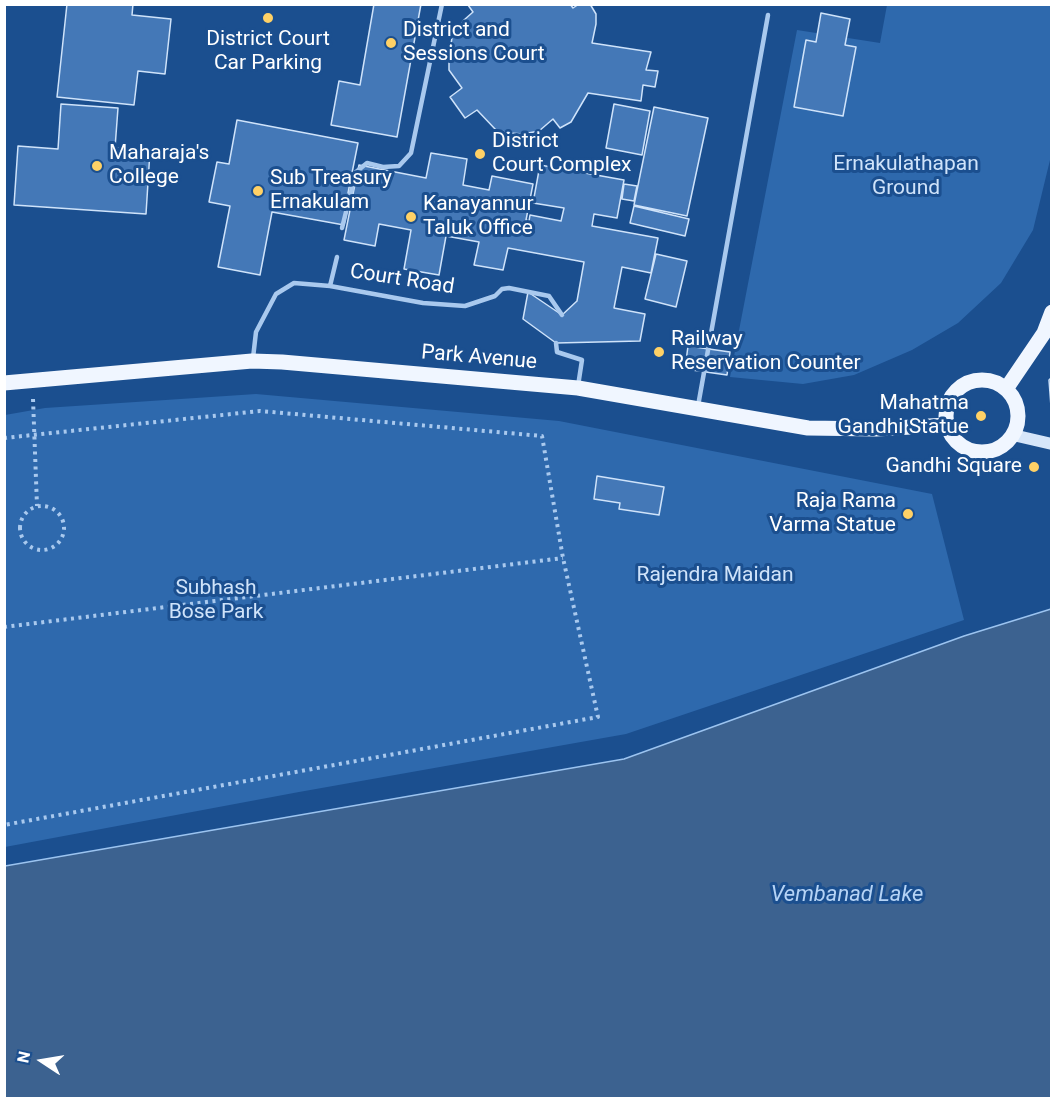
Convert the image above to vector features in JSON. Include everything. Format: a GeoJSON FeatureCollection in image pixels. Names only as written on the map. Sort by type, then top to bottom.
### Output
{"type":"FeatureCollection","features":[{"type":"Feature","properties":{"kind":"main road"},"geometry":{"type":"LineString","coordinates":[[1006,389],[1044,333],[1052,312]]}},
{"type":"Feature","properties":{"kind":"main road","name":"Park Avenue"},"geometry":{"type":"LineString","coordinates":[[4,382],[252,361],[282,362],[578,388],[808,428],[876,429],[947,425]]}},
{"type":"Feature","properties":{"kind":"main road"},"geometry":{"type":"LineString","coordinates":[[974,380],[997,383],[1006,389],[1014,399],[1018,410],[1018,423],[1013,435],[995,450],[977,451],[960,445],[952,436],[947,425],[946,413],[949,402],[955,392],[974,380]]}},
{"type":"Feature","properties":{"kind":"main road"},"geometry":{"type":"LineString","coordinates":[[1013,435],[1052,444]]}},
{"type":"Feature","properties":{"kind":"lane"},"geometry":{"type":"LineString","coordinates":[[342,228],[356,172],[367,163],[383,167],[399,166],[411,153],[442,4]]}},
{"type":"Feature","properties":{"kind":"lane"},"geometry":{"type":"LineString","coordinates":[[697,408],[768,15]]}},
{"type":"Feature","properties":{"kind":"lane","name":"Court Road"},"geometry":{"type":"LineString","coordinates":[[330,286],[337,257]]}},
{"type":"Feature","properties":{"kind":"lane","name":"Court Road"},"geometry":{"type":"LineString","coordinates":[[252,361],[256,332],[276,294],[294,283],[330,286],[423,303],[465,306],[495,296],[509,288],[549,296],[562,315]]}},
{"type":"Feature","properties":{"kind":"lane"},"geometry":{"type":"LineString","coordinates":[[556,343],[557,352],[582,360],[578,388]]}},
{"type":"Feature","properties":{"kind":"path"},"geometry":{"type":"LineString","coordinates":[[33,380],[37,506]]}},
{"type":"Feature","properties":{"kind":"path"},"geometry":{"type":"LineString","coordinates":[[4,438],[261,411],[542,436],[563,558],[598,717],[4,825]]}},
{"type":"Feature","properties":{"kind":"path"},"geometry":{"type":"LineString","coordinates":[[37,506],[51,508],[62,519],[64,526],[60,541],[48,549],[33,548],[20,533],[21,519],[30,509],[37,506]]}},
{"type":"Feature","properties":{"kind":"path"},"geometry":{"type":"LineString","coordinates":[[4,627],[563,558]]}},
{"type":"Feature","properties":{"kind":"green space","name":"Ernakulathapan Ground"},"geometry":{"type":"Polygon","coordinates":[[[887,5],[1051,5],[1050,160],[1033,230],[1001,283],[958,323],[912,350],[854,375],[803,384],[730,377],[797,30],[880,43],[887,5]]]}},
{"type":"Feature","properties":{"kind":"green space","name":"Subhash Bose Park"},"geometry":{"type":"Polygon","coordinates":[[[256,394],[559,421],[932,494],[964,620],[626,734],[5,847],[5,415],[45,408],[256,394]]]}},
{"type":"Feature","properties":{"kind":"water","name":"Vembanad Lake"},"geometry":{"type":"Polygon","coordinates":[[[1051,609],[1051,1098],[5,1098],[5,866],[624,759],[964,636],[1051,609]]]}},
{"type":"Feature","properties":{"kind":"building"},"geometry":{"type":"Polygon","coordinates":[[[67,4],[133,4],[132,15],[171,19],[165,74],[138,71],[134,105],[57,97],[67,4]]]}},
{"type":"Feature","properties":{"kind":"building","name":"District and Sessions Court"},"geometry":{"type":"Polygon","coordinates":[[[374,4],[421,4],[397,137],[331,125],[339,81],[360,85],[374,4]]]}},
{"type":"Feature","properties":{"kind":"building"},"geometry":{"type":"Polygon","coordinates":[[[570,4],[573,8],[579,4],[590,4],[596,14],[592,43],[651,52],[646,70],[658,71],[655,87],[643,85],[641,101],[588,93],[571,122],[560,128],[553,119],[539,131],[523,134],[510,133],[496,130],[477,110],[465,118],[450,97],[462,88],[449,70],[449,55],[452,38],[464,20],[473,12],[468,5],[570,4]]]}},
{"type":"Feature","properties":{"kind":"building"},"geometry":{"type":"Polygon","coordinates":[[[821,13],[850,19],[845,45],[856,47],[843,116],[794,107],[806,40],[816,42],[821,13]]]}},
{"type":"Feature","properties":{"kind":"building"},"geometry":{"type":"Polygon","coordinates":[[[61,104],[118,108],[115,148],[150,151],[146,214],[14,205],[18,146],[58,149],[61,104]]]}},
{"type":"Feature","properties":{"kind":"building"},"geometry":{"type":"Polygon","coordinates":[[[614,104],[650,111],[642,155],[606,148],[614,104]]]}},
{"type":"Feature","properties":{"kind":"building"},"geometry":{"type":"Polygon","coordinates":[[[654,107],[708,118],[687,216],[634,205],[654,107]]]}},
{"type":"Feature","properties":{"kind":"building"},"geometry":{"type":"Polygon","coordinates":[[[237,120],[358,143],[348,193],[353,194],[359,165],[426,178],[431,153],[467,159],[463,185],[489,190],[492,176],[533,184],[526,220],[529,221],[530,215],[561,221],[564,208],[533,203],[540,165],[624,180],[617,218],[594,214],[592,226],[658,238],[651,273],[622,267],[614,308],[645,314],[640,341],[556,343],[523,319],[528,292],[562,315],[577,301],[584,262],[508,248],[503,270],[474,265],[479,242],[446,236],[439,275],[404,269],[411,230],[379,224],[375,246],[344,240],[351,205],[348,206],[344,225],[272,212],[260,275],[218,267],[230,206],[209,202],[217,162],[229,164],[237,120]]]}},
{"type":"Feature","properties":{"kind":"building"},"geometry":{"type":"Polygon","coordinates":[[[624,184],[637,186],[634,201],[622,199],[624,184]]]}},
{"type":"Feature","properties":{"kind":"building"},"geometry":{"type":"Polygon","coordinates":[[[634,206],[689,219],[685,236],[630,223],[634,206]]]}},
{"type":"Feature","properties":{"kind":"building"},"geometry":{"type":"Polygon","coordinates":[[[656,254],[687,261],[676,307],[645,299],[656,254]]]}},
{"type":"Feature","properties":{"kind":"building"},"geometry":{"type":"Polygon","coordinates":[[[688,346],[730,352],[727,375],[685,369],[688,346]]]}},
{"type":"Feature","properties":{"kind":"building"},"geometry":{"type":"Polygon","coordinates":[[[1052,377],[1052,420],[1049,380],[1052,377]]]}},
{"type":"Feature","properties":{"kind":"building"},"geometry":{"type":"Polygon","coordinates":[[[597,476],[664,487],[659,515],[619,509],[620,503],[594,499],[597,476]]]}},
{"type":"Feature","properties":{"kind":"place","name":"District Court Car Parking"},"geometry":{"type":"Point","coordinates":[268,18]}},
{"type":"Feature","properties":{"kind":"place","name":"District and Sessions Court"},"geometry":{"type":"Point","coordinates":[391,43]}},
{"type":"Feature","properties":{"kind":"place","name":"District Court Complex"},"geometry":{"type":"Point","coordinates":[480,154]}},
{"type":"Feature","properties":{"kind":"place","name":"Maharaja's College"},"geometry":{"type":"Point","coordinates":[97,166]}},
{"type":"Feature","properties":{"kind":"place","name":"Sub Treasury Ernakulam"},"geometry":{"type":"Point","coordinates":[258,191]}},
{"type":"Feature","properties":{"kind":"place","name":"Kanayannur Taluk Office"},"geometry":{"type":"Point","coordinates":[411,217]}},
{"type":"Feature","properties":{"kind":"place","name":"Railway Reservation Counter"},"geometry":{"type":"Point","coordinates":[659,352]}},
{"type":"Feature","properties":{"kind":"place","name":"Mahatma Gandhi Statue"},"geometry":{"type":"Point","coordinates":[981,416]}},
{"type":"Feature","properties":{"kind":"place","name":"Gandhi Square"},"geometry":{"type":"Point","coordinates":[1034,467]}},
{"type":"Feature","properties":{"kind":"place","name":"Raja Rama Varma Statue"},"geometry":{"type":"Point","coordinates":[908,514]}},
{"type":"Feature","properties":{"kind":"park label","name":"Rajendra Maidan"},"geometry":{"type":"Point","coordinates":[715,576]}}]}
